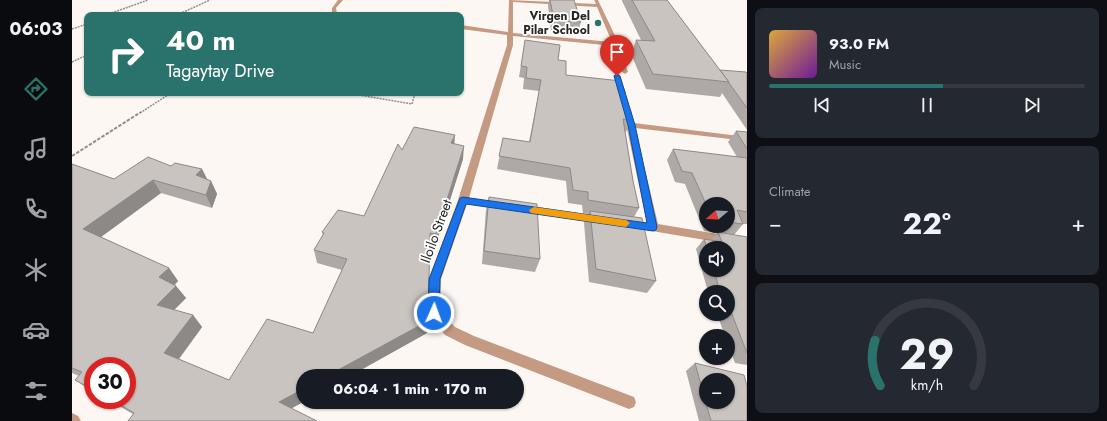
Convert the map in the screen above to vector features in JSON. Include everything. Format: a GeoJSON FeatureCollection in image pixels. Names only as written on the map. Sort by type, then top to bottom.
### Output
{"type":"FeatureCollection","features":[{"type":"Feature","properties":{"kind":"street"},"geometry":{"type":"LineString","coordinates":[[334,12],[334,8],[341,0]]}},
{"type":"Feature","properties":{"kind":"street"},"geometry":{"type":"LineString","coordinates":[[511,0],[599,6]]}},
{"type":"Feature","properties":{"kind":"street","name":"Iloilo Street"},"geometry":{"type":"LineString","coordinates":[[511,0],[511,40],[463,200],[434,279],[434,313],[450,330],[470,341],[629,402]]}},
{"type":"Feature","properties":{"kind":"street"},"geometry":{"type":"LineString","coordinates":[[596,0],[616,44],[625,72]]}},
{"type":"Feature","properties":{"kind":"street"},"geometry":{"type":"LineString","coordinates":[[464,28],[511,40],[616,44]]}},
{"type":"Feature","properties":{"kind":"street"},"geometry":{"type":"LineString","coordinates":[[617,76],[631,125],[653,227]]}},
{"type":"Feature","properties":{"kind":"street"},"geometry":{"type":"LineString","coordinates":[[631,125],[747,139]]}},
{"type":"Feature","properties":{"kind":"street"},"geometry":{"type":"LineString","coordinates":[[463,200],[653,227],[747,243]]}},
{"type":"Feature","properties":{"kind":"path"},"geometry":{"type":"LineString","coordinates":[[114,12],[148,0]]}},
{"type":"Feature","properties":{"kind":"path"},"geometry":{"type":"LineString","coordinates":[[184,12],[210,0]]}},
{"type":"Feature","properties":{"kind":"path"},"geometry":{"type":"LineString","coordinates":[[72,29],[84,25]]}},
{"type":"Feature","properties":{"kind":"path"},"geometry":{"type":"LineString","coordinates":[[72,62],[84,56]]}},
{"type":"Feature","properties":{"kind":"path"},"geometry":{"type":"LineString","coordinates":[[72,156],[166,96]]}},
{"type":"Feature","properties":{"kind":"path"},"geometry":{"type":"LineString","coordinates":[[365,96],[412,104],[414,96]]}},
{"type":"Feature","properties":{"kind":"building"},"geometry":{"type":"Polygon","coordinates":[[[550,0],[574,0],[581,22],[554,20],[550,0]]]}},
{"type":"Feature","properties":{"kind":"building"},"geometry":{"type":"Polygon","coordinates":[[[632,0],[667,0],[729,82],[653,74],[636,40],[655,41],[632,0]]]}},
{"type":"Feature","properties":{"kind":"building"},"geometry":{"type":"Polygon","coordinates":[[[525,40],[560,45],[558,60],[566,61],[566,75],[621,81],[631,120],[623,119],[639,208],[588,200],[588,192],[573,190],[570,168],[499,156],[503,138],[530,142],[541,80],[526,78],[527,67],[521,66],[525,40]]]}},
{"type":"Feature","properties":{"kind":"building"},"geometry":{"type":"Polygon","coordinates":[[[720,70],[747,73],[747,108],[729,82],[720,70]]]}},
{"type":"Feature","properties":{"kind":"building"},"geometry":{"type":"Polygon","coordinates":[[[414,127],[455,135],[451,143],[464,146],[436,234],[430,233],[428,321],[340,369],[296,369],[296,393],[279,402],[317,421],[128,421],[134,413],[127,409],[136,409],[136,357],[84,357],[84,385],[75,380],[82,372],[72,368],[72,164],[114,179],[148,157],[171,166],[175,163],[202,169],[196,175],[211,181],[206,195],[153,180],[83,229],[169,268],[159,277],[176,286],[157,305],[193,315],[164,353],[229,380],[267,319],[313,333],[347,259],[314,250],[324,233],[322,232],[338,210],[364,216],[398,144],[402,150],[414,127]]]}},
{"type":"Feature","properties":{"kind":"building"},"geometry":{"type":"Polygon","coordinates":[[[736,131],[747,132],[747,149],[736,131]]]}},
{"type":"Feature","properties":{"kind":"building"},"geometry":{"type":"Polygon","coordinates":[[[673,149],[747,158],[747,212],[737,210],[743,224],[735,223],[735,197],[703,197],[692,173],[682,171],[673,149]]]}},
{"type":"Feature","properties":{"kind":"building"},"geometry":{"type":"Polygon","coordinates":[[[489,197],[537,204],[540,259],[484,251],[489,197]]]}},
{"type":"Feature","properties":{"kind":"building"},"geometry":{"type":"Polygon","coordinates":[[[590,211],[642,218],[656,281],[596,269],[590,211]]]}},
{"type":"Feature","properties":{"kind":"building"},"geometry":{"type":"Polygon","coordinates":[[[718,233],[747,237],[747,353],[735,321],[735,285],[718,285],[716,277],[735,277],[735,241],[722,241],[718,233]]]}},
{"type":"Feature","properties":{"kind":"building"},"geometry":{"type":"Polygon","coordinates":[[[704,239],[716,241],[705,241],[704,239]]]}},
{"type":"Feature","properties":{"kind":"building"},"geometry":{"type":"Polygon","coordinates":[[[695,363],[744,375],[747,386],[747,421],[711,421],[708,409],[735,409],[735,373],[699,373],[699,378],[695,363]]]}},
{"type":"Feature","properties":{"kind":"slow traffic"},"geometry":{"type":"LineString","coordinates":[[534,210],[626,223]]}},
{"type":"Feature","properties":{"kind":"place","name":"Virgen Del Pilar School"},"geometry":{"type":"Point","coordinates":[598,23]}},
{"type":"Feature","properties":{"kind":"route"},"geometry":{"type":"LineString","coordinates":[[434,313],[434,279],[463,200],[653,227],[631,125],[617,76]]}}]}
